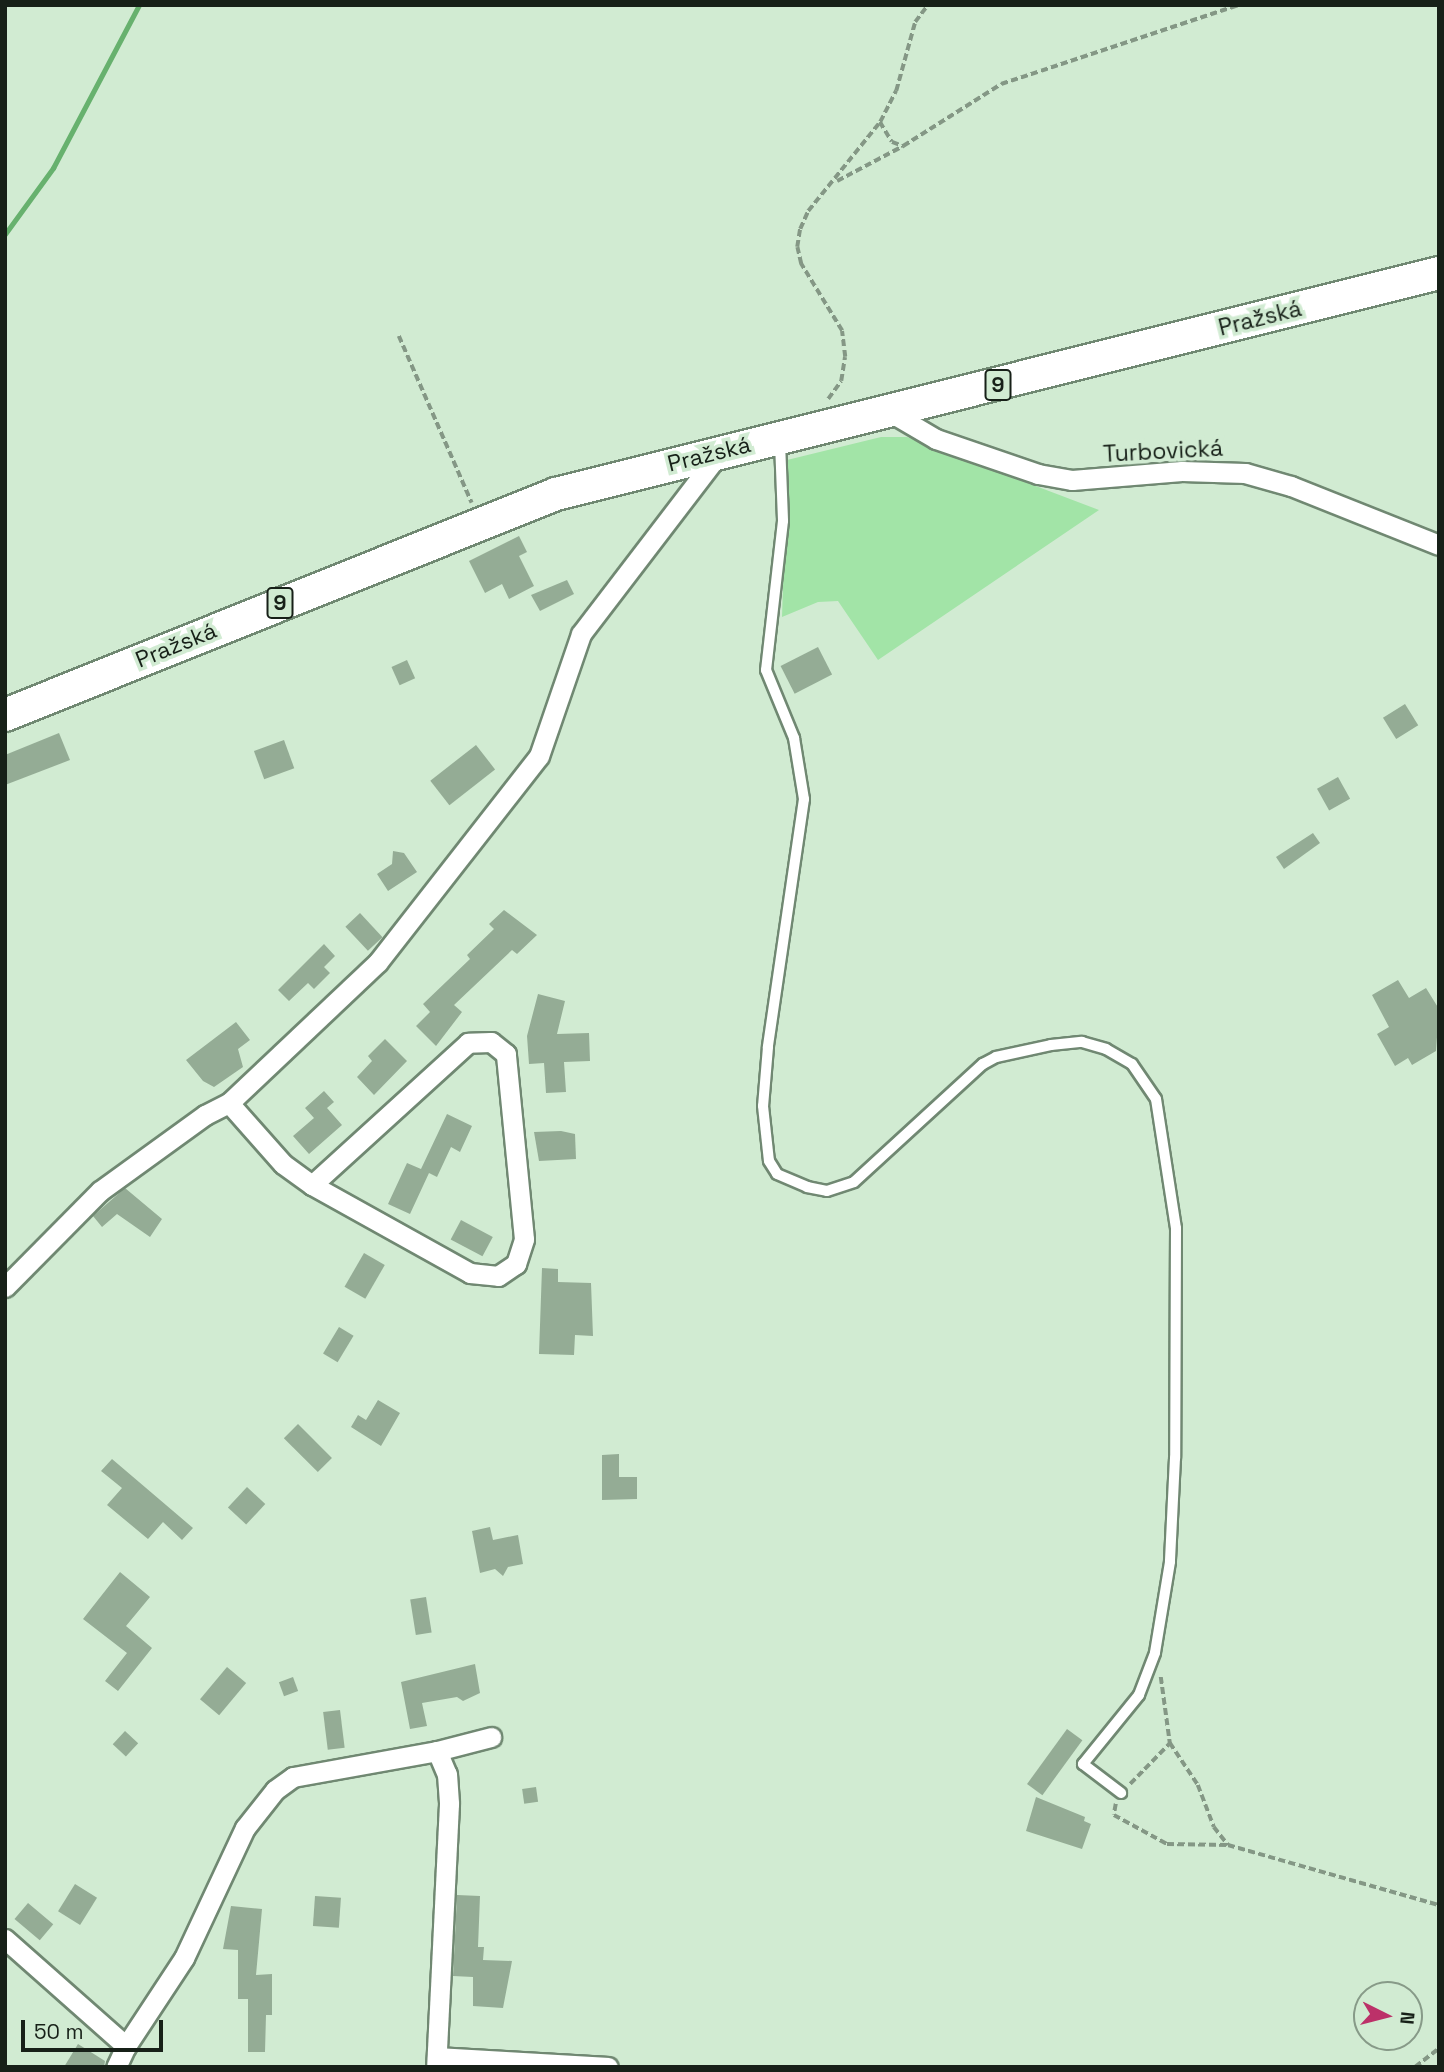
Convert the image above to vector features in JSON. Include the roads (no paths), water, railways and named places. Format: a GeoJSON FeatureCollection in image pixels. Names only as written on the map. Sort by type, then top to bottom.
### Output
{"type":"FeatureCollection","features":[{"type":"Feature","properties":{"kind":"main road","name":"Pražská"},"geometry":{"type":"LineString","coordinates":[[5,715],[478,522],[556,494],[722,450],[890,412],[1439,273]]}},
{"type":"Feature","properties":{"kind":"street","name":"Turbovická"},"geometry":{"type":"LineString","coordinates":[[890,412],[936,439],[1038,474],[1072,481],[1182,471],[1245,473],[1291,486],[1439,545]]}},
{"type":"Feature","properties":{"kind":"street"},"geometry":{"type":"LineString","coordinates":[[5,1287],[100,1191],[205,1115],[229,1103],[378,961],[532,766],[545,743],[581,634],[722,450]]}},
{"type":"Feature","properties":{"kind":"street"},"geometry":{"type":"LineString","coordinates":[[229,1103],[283,1164],[312,1185],[470,1273],[498,1276],[516,1264],[524,1238],[506,1054],[491,1042],[468,1043],[312,1185]]}},
{"type":"Feature","properties":{"kind":"street"},"geometry":{"type":"LineString","coordinates":[[116,2067],[126,2046],[184,1958],[245,1828],[275,1790],[293,1777],[438,1751],[491,1737]]}},
{"type":"Feature","properties":{"kind":"street"},"geometry":{"type":"LineString","coordinates":[[438,1751],[447,1774],[449,1804],[437,2062],[608,2067]]}},
{"type":"Feature","properties":{"kind":"street"},"geometry":{"type":"LineString","coordinates":[[5,1939],[126,2046]]}},
{"type":"Feature","properties":{"kind":"lane"},"geometry":{"type":"LineString","coordinates":[[780,437],[783,521],[766,670],[794,738],[804,799],[762,1106],[769,1161],[777,1174],[807,1187],[827,1191],[854,1182],[983,1064],[1011,1053],[1082,1042],[1132,1064],[1146,1080],[1165,1139],[1176,1228],[1175,1458],[1170,1562],[1155,1653],[1139,1695],[1083,1765],[1121,1793]]}},
{"type":"Feature","properties":{"kind":"waterway"},"geometry":{"type":"LineString","coordinates":[[5,234],[53,168],[139,5]]}}]}
